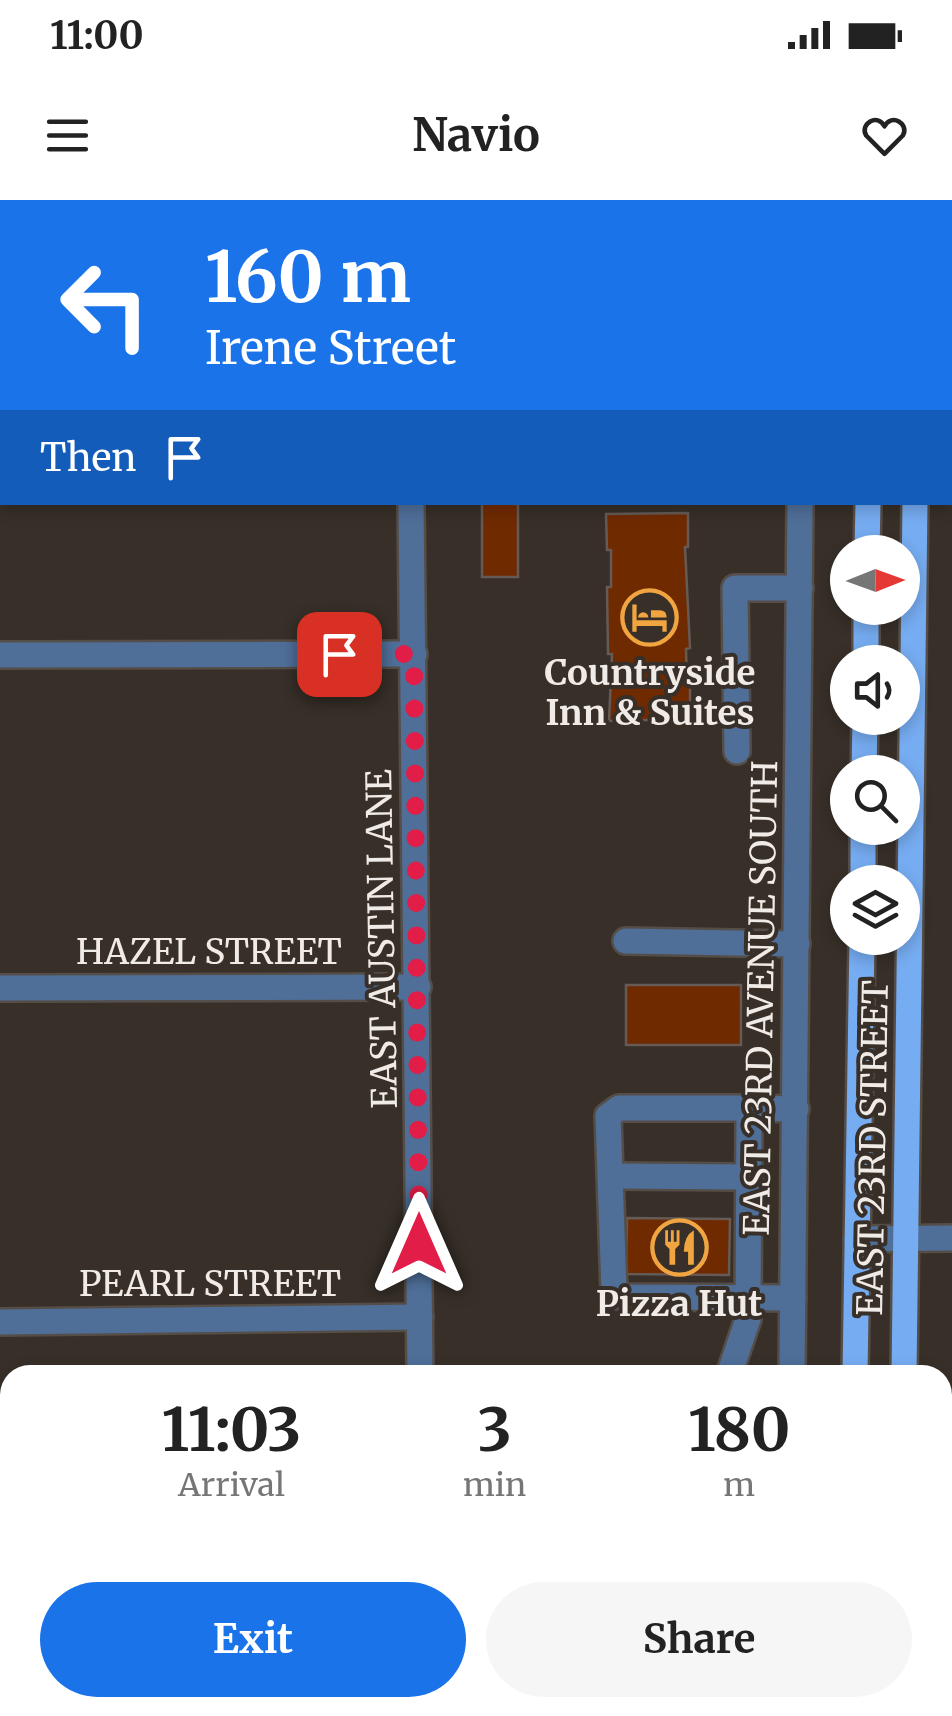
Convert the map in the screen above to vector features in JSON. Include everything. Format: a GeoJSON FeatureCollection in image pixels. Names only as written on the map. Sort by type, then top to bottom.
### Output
{"type":"FeatureCollection","features":[{"type":"Feature","properties":{"kind":"main road"},"geometry":{"type":"LineString","coordinates":[[867,535],[868,505]]}},
{"type":"Feature","properties":{"kind":"main road","name":"EAST 23RD STREET"},"geometry":{"type":"LineString","coordinates":[[904,1365],[915,505]]}},
{"type":"Feature","properties":{"kind":"main road","name":"EAST 23RD STREET"},"geometry":{"type":"LineString","coordinates":[[855,1365],[862,955]]}},
{"type":"Feature","properties":{"kind":"street","name":"EAST AUSTIN LANE"},"geometry":{"type":"LineString","coordinates":[[412,505],[420,1365]]}},
{"type":"Feature","properties":{"kind":"street","name":"EAST 23RD AVENUE SOUTH"},"geometry":{"type":"LineString","coordinates":[[792,1365],[800,505]]}},
{"type":"Feature","properties":{"kind":"street"},"geometry":{"type":"LineString","coordinates":[[737,751],[735,588],[800,588]]}},
{"type":"Feature","properties":{"kind":"street"},"geometry":{"type":"LineString","coordinates":[[0,655],[414,654]]}},
{"type":"Feature","properties":{"kind":"street"},"geometry":{"type":"LineString","coordinates":[[626,941],[797,944]]}},
{"type":"Feature","properties":{"kind":"street","name":"HAZEL STREET"},"geometry":{"type":"LineString","coordinates":[[0,988],[418,987]]}},
{"type":"Feature","properties":{"kind":"street"},"geometry":{"type":"LineString","coordinates":[[793,1298],[621,1298],[614,1290],[608,1116],[618,1108],[796,1109]]}},
{"type":"Feature","properties":{"kind":"street"},"geometry":{"type":"LineString","coordinates":[[732,1365],[748,1319],[750,1108]]}},
{"type":"Feature","properties":{"kind":"street"},"geometry":{"type":"LineString","coordinates":[[612,1176],[750,1177]]}},
{"type":"Feature","properties":{"kind":"street"},"geometry":{"type":"LineString","coordinates":[[858,1239],[952,1238]]}},
{"type":"Feature","properties":{"kind":"street","name":"PEARL STREET"},"geometry":{"type":"LineString","coordinates":[[0,1322],[420,1317]]}},
{"type":"Feature","properties":{"kind":"building"},"geometry":{"type":"Polygon","coordinates":[[[482,505],[518,505],[518,577],[482,577],[482,505]]]}},
{"type":"Feature","properties":{"kind":"building"},"geometry":{"type":"Polygon","coordinates":[[[688,513],[685,547],[690,719],[609,721],[612,654],[608,654],[607,587],[611,587],[611,550],[607,550],[606,514],[688,513]]]}},
{"type":"Feature","properties":{"kind":"building"},"geometry":{"type":"Polygon","coordinates":[[[626,985],[741,985],[741,1045],[626,1045],[626,985]]]}},
{"type":"Feature","properties":{"kind":"building"},"geometry":{"type":"Polygon","coordinates":[[[627,1218],[730,1219],[729,1275],[626,1274],[627,1218]]]}},
{"type":"Feature","properties":{"kind":"place","name":"Countryside Inn & Suites"},"geometry":{"type":"Point","coordinates":[650,617]}},
{"type":"Feature","properties":{"kind":"place","name":"Pizza Hut"},"geometry":{"type":"Point","coordinates":[679,1248]}},
{"type":"Feature","properties":{"kind":"route"},"geometry":{"type":"LineString","coordinates":[[339,654],[414,654],[419,1244]]}}]}
